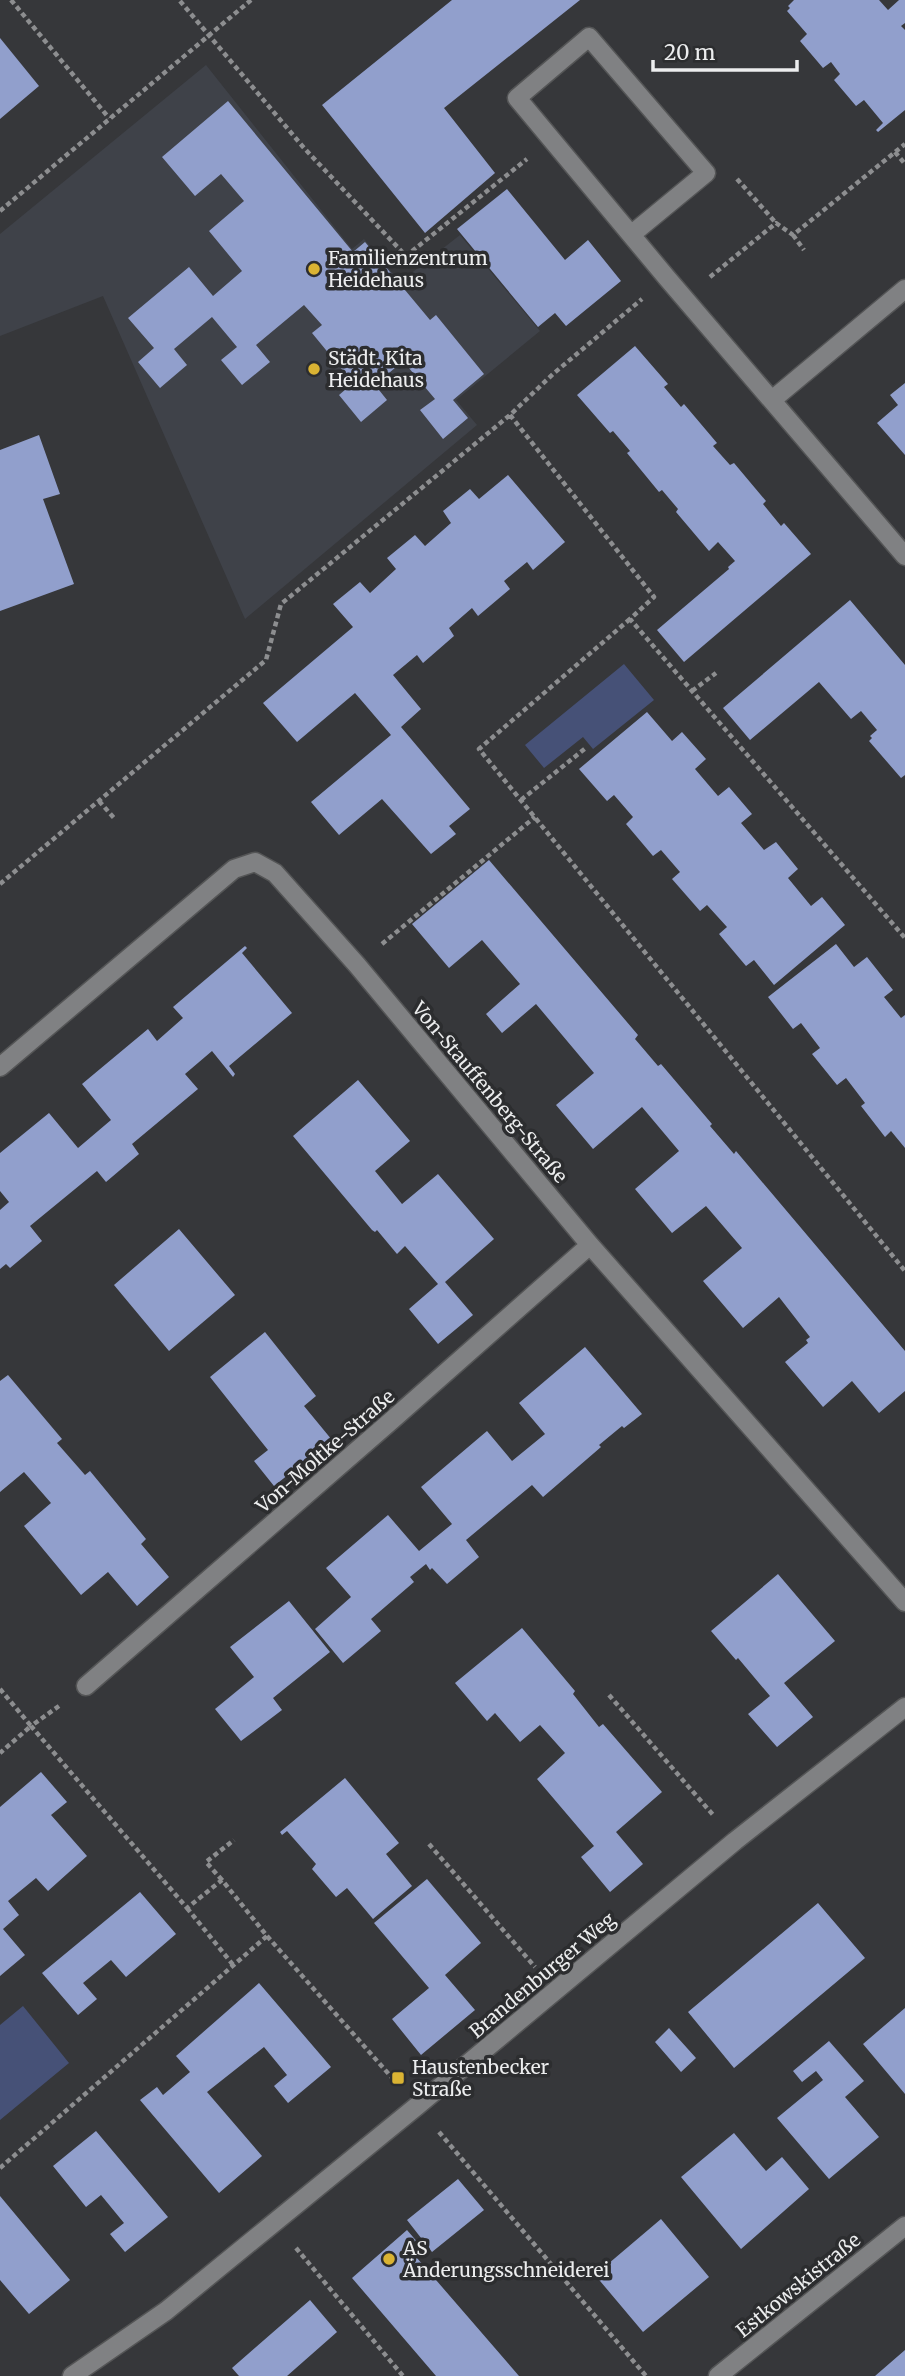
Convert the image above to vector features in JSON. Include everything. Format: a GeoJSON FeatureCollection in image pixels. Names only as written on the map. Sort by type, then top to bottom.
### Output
{"type":"FeatureCollection","features":[{"type":"Feature","properties":{"kind":"street"},"geometry":{"type":"LineString","coordinates":[[632,234],[706,173],[589,37],[517,99],[905,556]]}},
{"type":"Feature","properties":{"kind":"street"},"geometry":{"type":"LineString","coordinates":[[772,400],[905,289]]}},
{"type":"Feature","properties":{"kind":"street","name":"Von-Stauffenberg-Straße"},"geometry":{"type":"LineString","coordinates":[[0,1067],[234,869],[255,862],[275,873],[357,965],[590,1245],[905,1602]]}},
{"type":"Feature","properties":{"kind":"street","name":"Von-Moltke-Straße"},"geometry":{"type":"LineString","coordinates":[[86,1686],[590,1245]]}},
{"type":"Feature","properties":{"kind":"street","name":"Brandenburger Weg"},"geometry":{"type":"LineString","coordinates":[[72,2376],[166,2311],[735,1841],[905,1707]]}},
{"type":"Feature","properties":{"kind":"street","name":"Estkowskistraße"},"geometry":{"type":"LineString","coordinates":[[718,2376],[905,2226]]}},
{"type":"Feature","properties":{"kind":"path"},"geometry":{"type":"LineString","coordinates":[[11,0],[109,118]]}},
{"type":"Feature","properties":{"kind":"path"},"geometry":{"type":"LineString","coordinates":[[0,211],[251,0]]}},
{"type":"Feature","properties":{"kind":"path"},"geometry":{"type":"LineString","coordinates":[[180,1],[304,148],[406,256],[500,180]]}},
{"type":"Feature","properties":{"kind":"path"},"geometry":{"type":"LineString","coordinates":[[793,235],[905,144]]}},
{"type":"Feature","properties":{"kind":"path"},"geometry":{"type":"LineString","coordinates":[[895,152],[905,164]]}},
{"type":"Feature","properties":{"kind":"path"},"geometry":{"type":"LineString","coordinates":[[706,173],[730,172],[776,223],[793,235],[804,250]]}},
{"type":"Feature","properties":{"kind":"path"},"geometry":{"type":"LineString","coordinates":[[685,297],[776,223]]}},
{"type":"Feature","properties":{"kind":"path"},"geometry":{"type":"LineString","coordinates":[[0,884],[267,660],[281,604],[510,415],[553,374],[667,278]]}},
{"type":"Feature","properties":{"kind":"path"},"geometry":{"type":"LineString","coordinates":[[510,415],[654,597],[479,749],[905,1271]]}},
{"type":"Feature","properties":{"kind":"path"},"geometry":{"type":"LineString","coordinates":[[630,619],[905,939]]}},
{"type":"Feature","properties":{"kind":"path"},"geometry":{"type":"LineString","coordinates":[[692,691],[716,673]]}},
{"type":"Feature","properties":{"kind":"path"},"geometry":{"type":"LineString","coordinates":[[521,800],[586,747]]}},
{"type":"Feature","properties":{"kind":"path"},"geometry":{"type":"LineString","coordinates":[[99,801],[114,818]]}},
{"type":"Feature","properties":{"kind":"path"},"geometry":{"type":"LineString","coordinates":[[357,965],[535,817]]}},
{"type":"Feature","properties":{"kind":"path"},"geometry":{"type":"LineString","coordinates":[[0,1753],[86,1686]]}},
{"type":"Feature","properties":{"kind":"path"},"geometry":{"type":"LineString","coordinates":[[0,1689],[234,1966]]}},
{"type":"Feature","properties":{"kind":"path"},"geometry":{"type":"LineString","coordinates":[[608,1695],[735,1841]]}},
{"type":"Feature","properties":{"kind":"path"},"geometry":{"type":"LineString","coordinates":[[234,1840],[206,1862],[267,1937],[417,2106],[646,2376]]}},
{"type":"Feature","properties":{"kind":"path"},"geometry":{"type":"LineString","coordinates":[[429,1844],[556,1991]]}},
{"type":"Feature","properties":{"kind":"path"},"geometry":{"type":"LineString","coordinates":[[187,1908],[222,1880]]}},
{"type":"Feature","properties":{"kind":"path"},"geometry":{"type":"LineString","coordinates":[[0,2168],[267,1937]]}},
{"type":"Feature","properties":{"kind":"path"},"geometry":{"type":"LineString","coordinates":[[274,2223],[403,2376]]}},
{"type":"Feature","properties":{"kind":"shaded area","name":"Städt. Kita Heidehaus"},"geometry":{"type":"Polygon","coordinates":[[[206,65],[352,249],[364,239],[400,282],[460,235],[540,331],[456,400],[477,425],[245,619],[103,296],[0,336],[0,234],[206,65]]]}},
{"type":"Feature","properties":{"kind":"shaded area"},"geometry":{"type":"Polygon","coordinates":[[[624,664],[654,700],[593,749],[583,737],[544,768],[525,745],[624,664]]]}},
{"type":"Feature","properties":{"kind":"shaded area"},"geometry":{"type":"Polygon","coordinates":[[[23,2006],[69,2063],[0,2120],[0,2025],[23,2006]]]}},
{"type":"Feature","properties":{"kind":"building"},"geometry":{"type":"Polygon","coordinates":[[[452,0],[580,0],[444,108],[495,173],[425,233],[322,105],[452,0]]]}},
{"type":"Feature","properties":{"kind":"building"},"geometry":{"type":"Polygon","coordinates":[[[794,0],[879,0],[888,10],[899,0],[905,0],[905,23],[901,26],[905,30],[905,110],[878,132],[876,130],[883,123],[864,100],[856,106],[834,80],[840,74],[831,62],[823,68],[800,41],[807,34],[787,11],[794,0]]]}},
{"type":"Feature","properties":{"kind":"building"},"geometry":{"type":"Polygon","coordinates":[[[0,38],[39,86],[0,119],[0,38]]]}},
{"type":"Feature","properties":{"kind":"building","name":"Familienzentrum Heidehaus"},"geometry":{"type":"Polygon","coordinates":[[[228,101],[353,252],[365,242],[430,320],[436,315],[484,374],[453,400],[468,418],[443,439],[420,410],[435,399],[403,361],[375,385],[387,400],[361,422],[339,395],[353,383],[312,333],[322,325],[304,305],[256,345],[270,362],[242,385],[221,360],[237,347],[212,317],[174,349],[187,365],[160,388],[138,362],[154,348],[128,318],[189,267],[213,296],[242,271],[209,231],[244,201],[221,174],[195,196],[162,157],[228,101]]]}},
{"type":"Feature","properties":{"kind":"building"},"geometry":{"type":"Polygon","coordinates":[[[507,189],[565,260],[588,240],[621,281],[566,326],[555,313],[538,327],[457,229],[507,189]]]}},
{"type":"Feature","properties":{"kind":"building"},"geometry":{"type":"Polygon","coordinates":[[[635,346],[668,384],[664,387],[681,407],[684,404],[717,443],[713,446],[730,465],[734,463],[766,501],[763,504],[781,526],[784,523],[811,554],[684,662],[657,630],[735,561],[718,542],[709,551],[676,512],[678,509],[662,490],[659,492],[627,453],[630,451],[613,431],[610,433],[577,395],[635,346]]]}},
{"type":"Feature","properties":{"kind":"building"},"geometry":{"type":"Polygon","coordinates":[[[905,383],[905,455],[877,423],[898,405],[890,395],[905,383]]]}},
{"type":"Feature","properties":{"kind":"building"},"geometry":{"type":"Polygon","coordinates":[[[39,435],[60,494],[43,499],[74,584],[0,611],[0,450],[39,435]]]}},
{"type":"Feature","properties":{"kind":"building"},"geometry":{"type":"Polygon","coordinates":[[[508,475],[565,542],[533,570],[527,562],[504,581],[510,589],[478,616],[472,608],[449,628],[454,636],[423,663],[417,655],[393,675],[421,709],[401,727],[470,809],[449,826],[456,834],[431,854],[382,799],[339,835],[311,802],[391,735],[355,693],[297,742],[263,703],[353,627],[333,604],[360,582],[370,593],[396,569],[387,558],[415,535],[425,546],[451,523],[443,511],[470,489],[479,499],[508,475]]]}},
{"type":"Feature","properties":{"kind":"building"},"geometry":{"type":"Polygon","coordinates":[[[850,600],[905,665],[905,775],[901,778],[869,741],[872,738],[870,736],[877,730],[861,711],[851,719],[819,682],[750,740],[723,708],[850,600]]]}},
{"type":"Feature","properties":{"kind":"building"},"geometry":{"type":"Polygon","coordinates":[[[647,712],[672,741],[682,732],[706,759],[695,769],[718,796],[729,787],[752,814],[741,823],[764,850],[776,842],[798,869],[788,878],[811,906],[822,897],[845,925],[774,985],[754,960],[746,966],[719,934],[727,927],[707,905],[700,911],[672,879],[680,872],[661,850],[653,856],[626,824],[633,817],[614,795],[607,801],[579,769],[647,712]]]}},
{"type":"Feature","properties":{"kind":"building"},"geometry":{"type":"Polygon","coordinates":[[[489,860],[638,1035],[635,1039],[658,1066],[661,1064],[712,1124],[710,1126],[734,1154],[736,1151],[905,1351],[905,1391],[879,1413],[852,1381],[823,1407],[785,1362],[808,1343],[806,1340],[810,1337],[779,1297],[743,1328],[703,1281],[742,1248],[706,1206],[672,1233],[635,1189],[679,1151],[642,1107],[593,1149],[556,1105],[594,1073],[536,1004],[502,1033],[486,1014],[520,984],[482,940],[449,968],[412,924],[489,860]]]}},
{"type":"Feature","properties":{"kind":"building"},"geometry":{"type":"Polygon","coordinates":[[[836,944],[854,967],[867,957],[893,990],[884,997],[901,1018],[905,1015],[905,1148],[891,1131],[885,1137],[861,1106],[865,1103],[846,1078],[837,1085],[812,1054],[820,1048],[801,1023],[793,1029],[768,997],[836,944]]]}},
{"type":"Feature","properties":{"kind":"building"},"geometry":{"type":"Polygon","coordinates":[[[245,946],[247,948],[242,953],[292,1013],[229,1066],[235,1074],[233,1077],[212,1051],[185,1074],[198,1089],[132,1144],[139,1154],[106,1182],[97,1171],[30,1226],[42,1241],[10,1268],[6,1264],[0,1269],[0,1210],[9,1202],[0,1191],[0,1153],[49,1113],[78,1148],[111,1120],[82,1084],[148,1029],[157,1041],[183,1018],[173,1007],[245,946]]]}},
{"type":"Feature","properties":{"kind":"building"},"geometry":{"type":"Polygon","coordinates":[[[358,1080],[410,1141],[375,1171],[402,1204],[438,1174],[494,1239],[445,1282],[473,1315],[438,1344],[409,1309],[438,1284],[405,1246],[397,1254],[377,1230],[372,1230],[293,1136],[358,1080]]]}},
{"type":"Feature","properties":{"kind":"building"},"geometry":{"type":"Polygon","coordinates":[[[179,1229],[235,1295],[169,1351],[114,1285],[179,1229]]]}},
{"type":"Feature","properties":{"kind":"building"},"geometry":{"type":"Polygon","coordinates":[[[265,1332],[316,1396],[304,1406],[332,1440],[274,1486],[254,1461],[268,1450],[210,1377],[265,1332]]]}},
{"type":"Feature","properties":{"kind":"building"},"geometry":{"type":"Polygon","coordinates":[[[585,1347],[642,1414],[599,1445],[601,1447],[543,1497],[532,1485],[466,1540],[479,1557],[447,1584],[426,1564],[410,1577],[414,1582],[371,1619],[381,1631],[343,1663],[315,1629],[351,1597],[326,1568],[388,1515],[419,1551],[452,1524],[421,1487],[487,1431],[512,1461],[545,1434],[519,1403],[585,1347]]]}},
{"type":"Feature","properties":{"kind":"building"},"geometry":{"type":"Polygon","coordinates":[[[8,1375],[62,1439],[57,1443],[85,1475],[90,1471],[146,1539],[141,1544],[169,1577],[137,1606],[108,1572],[81,1595],[24,1526],[51,1503],[24,1472],[0,1492],[0,1381],[8,1375]]]}},
{"type":"Feature","properties":{"kind":"building"},"geometry":{"type":"Polygon","coordinates":[[[778,1574],[835,1641],[784,1683],[813,1717],[777,1747],[748,1714],[770,1696],[711,1631],[778,1574]]]}},
{"type":"Feature","properties":{"kind":"building"},"geometry":{"type":"Polygon","coordinates":[[[289,1601],[330,1652],[273,1698],[282,1710],[241,1741],[215,1709],[254,1677],[230,1647],[289,1601]]]}},
{"type":"Feature","properties":{"kind":"building"},"geometry":{"type":"Polygon","coordinates":[[[522,1628],[575,1691],[573,1694],[599,1727],[603,1724],[662,1792],[616,1832],[643,1864],[610,1892],[581,1857],[594,1846],[537,1779],[565,1753],[540,1725],[520,1742],[495,1713],[487,1721],[455,1683],[522,1628]]]}},
{"type":"Feature","properties":{"kind":"building"},"geometry":{"type":"Polygon","coordinates":[[[41,1772],[67,1802],[51,1815],[87,1856],[48,1891],[36,1878],[8,1901],[19,1915],[3,1929],[25,1955],[0,1976],[0,1807],[41,1772]]]}},
{"type":"Feature","properties":{"kind":"building"},"geometry":{"type":"Polygon","coordinates":[[[345,1778],[399,1843],[386,1854],[412,1886],[373,1919],[347,1888],[336,1897],[312,1869],[316,1864],[287,1831],[282,1835],[280,1832],[345,1778]]]}},
{"type":"Feature","properties":{"kind":"building"},"geometry":{"type":"Polygon","coordinates":[[[427,1879],[481,1943],[445,1975],[475,2010],[421,2055],[392,2019],[429,1988],[374,1923],[427,1879]]]}},
{"type":"Feature","properties":{"kind":"building"},"geometry":{"type":"Polygon","coordinates":[[[140,1892],[176,1934],[126,1977],[111,1960],[83,1983],[97,1999],[78,2015],[42,1973],[140,1892]]]}},
{"type":"Feature","properties":{"kind":"building"},"geometry":{"type":"Polygon","coordinates":[[[818,1903],[865,1958],[734,2068],[688,2012],[818,1903]]]}},
{"type":"Feature","properties":{"kind":"building"},"geometry":{"type":"Polygon","coordinates":[[[259,1983],[331,2067],[288,2103],[274,2086],[287,2075],[264,2047],[207,2092],[262,2156],[219,2193],[140,2100],[157,2087],[163,2095],[190,2072],[176,2056],[259,1983]]]}},
{"type":"Feature","properties":{"kind":"building"},"geometry":{"type":"Polygon","coordinates":[[[905,2008],[905,2094],[863,2044],[905,2008]]]}},
{"type":"Feature","properties":{"kind":"building"},"geometry":{"type":"Polygon","coordinates":[[[669,2028],[696,2058],[681,2072],[655,2042],[669,2028]]]}},
{"type":"Feature","properties":{"kind":"building"},"geometry":{"type":"Polygon","coordinates":[[[829,2041],[864,2081],[845,2097],[879,2137],[829,2179],[777,2118],[823,2080],[816,2071],[802,2082],[793,2071],[829,2041]]]}},
{"type":"Feature","properties":{"kind":"building"},"geometry":{"type":"Polygon","coordinates":[[[96,2131],[168,2217],[125,2252],[110,2234],[124,2223],[101,2195],[86,2207],[53,2166],[96,2131]]]}},
{"type":"Feature","properties":{"kind":"building"},"geometry":{"type":"Polygon","coordinates":[[[734,2133],[766,2171],[782,2157],[809,2189],[741,2249],[681,2177],[734,2133]]]}},
{"type":"Feature","properties":{"kind":"building"},"geometry":{"type":"Polygon","coordinates":[[[458,2179],[484,2210],[432,2252],[407,2220],[458,2179]]]}},
{"type":"Feature","properties":{"kind":"building"},"geometry":{"type":"Polygon","coordinates":[[[0,2196],[70,2280],[29,2314],[0,2280],[0,2196]]]}},
{"type":"Feature","properties":{"kind":"building"},"geometry":{"type":"Polygon","coordinates":[[[661,2219],[709,2277],[643,2332],[595,2275],[661,2219]]]}},
{"type":"Feature","properties":{"kind":"building"},"geometry":{"type":"Polygon","coordinates":[[[407,2230],[425,2251],[417,2258],[519,2376],[436,2376],[352,2278],[407,2230]]]}},
{"type":"Feature","properties":{"kind":"building"},"geometry":{"type":"Polygon","coordinates":[[[310,2300],[337,2332],[287,2376],[239,2376],[232,2368],[310,2300]]]}},
{"type":"Feature","properties":{"kind":"building"},"geometry":{"type":"Polygon","coordinates":[[[905,2350],[905,2376],[875,2376],[905,2350]]]}},
{"type":"Feature","properties":{"kind":"place","name":"Familienzentrum Heidehaus"},"geometry":{"type":"Point","coordinates":[314,269]}},
{"type":"Feature","properties":{"kind":"place","name":"Städt. Kita Heidehaus"},"geometry":{"type":"Point","coordinates":[314,369]}},
{"type":"Feature","properties":{"kind":"place","name":"Haustenbecker Straße"},"geometry":{"type":"Point","coordinates":[398,2078]}},
{"type":"Feature","properties":{"kind":"place","name":"AS Änderungsschneiderei"},"geometry":{"type":"Point","coordinates":[389,2259]}}]}
